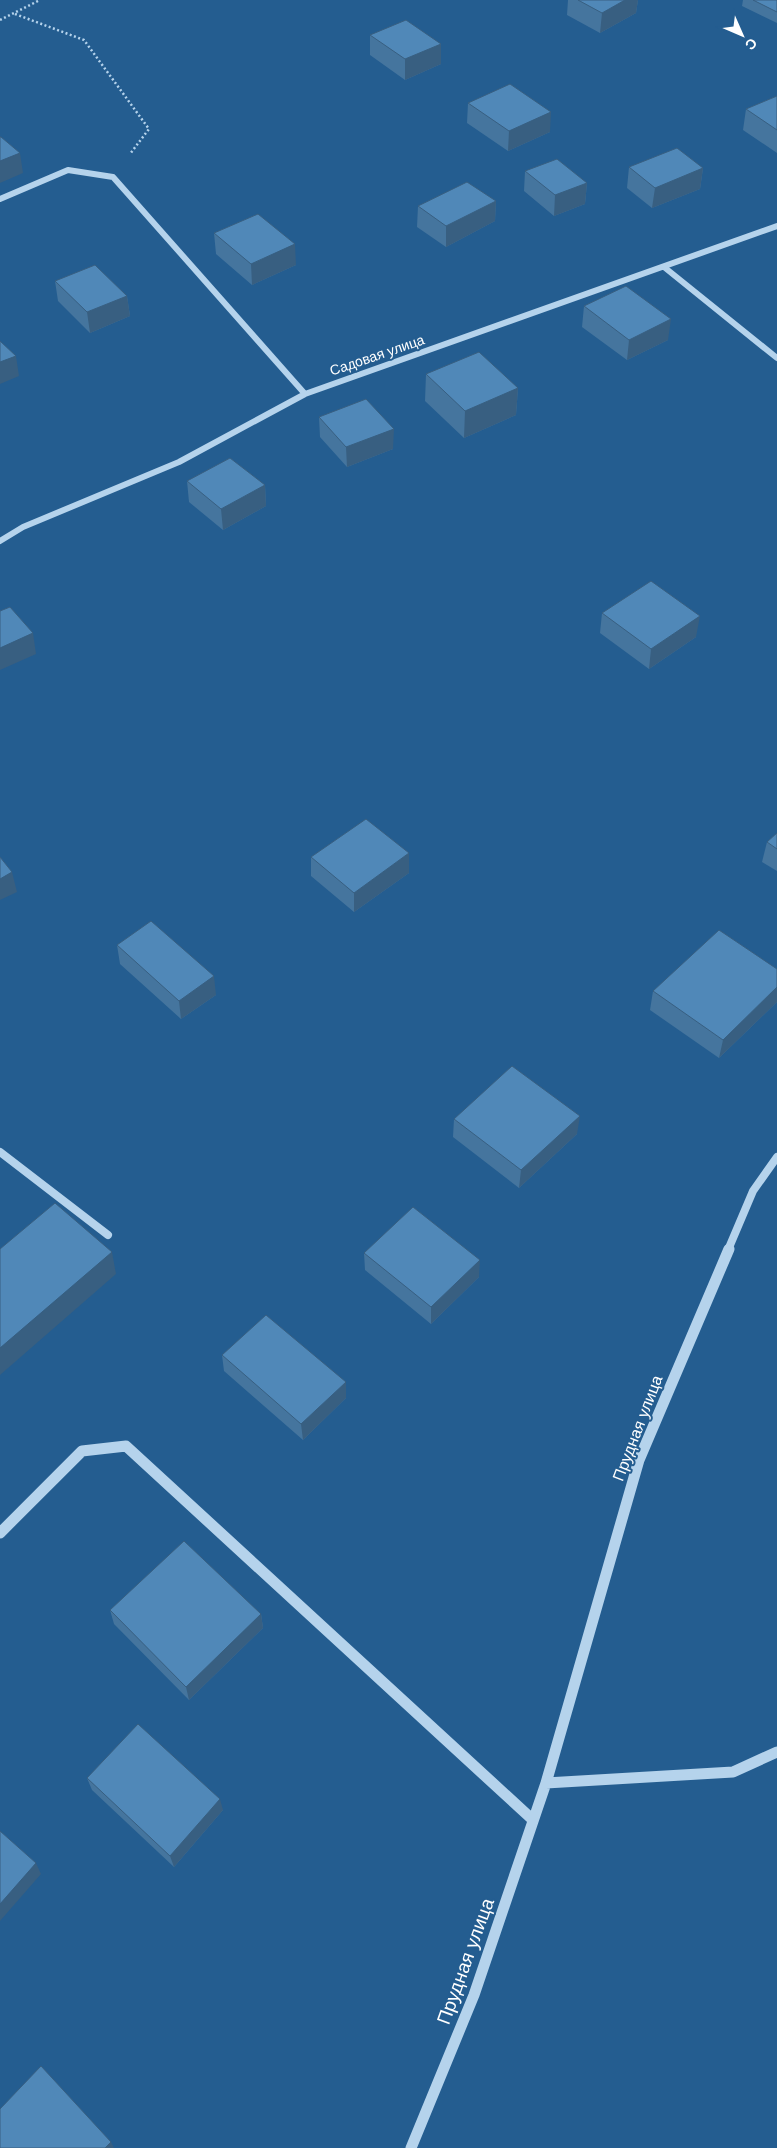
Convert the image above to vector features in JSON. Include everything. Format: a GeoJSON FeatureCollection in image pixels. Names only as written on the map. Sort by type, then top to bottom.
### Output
{"type":"FeatureCollection","features":[{"type":"Feature","properties":{"kind":"street"},"geometry":{"type":"LineString","coordinates":[[0,199],[68,170],[113,177],[305,394]]}},
{"type":"Feature","properties":{"kind":"street","name":"Садовая улица"},"geometry":{"type":"LineString","coordinates":[[0,541],[23,527],[179,462],[305,394],[777,226]]}},
{"type":"Feature","properties":{"kind":"street"},"geometry":{"type":"LineString","coordinates":[[664,267],[777,358]]}},
{"type":"Feature","properties":{"kind":"street"},"geometry":{"type":"LineString","coordinates":[[0,1152],[108,1235]]}},
{"type":"Feature","properties":{"kind":"street","name":"Прудная улица"},"geometry":{"type":"LineString","coordinates":[[411,2148],[474,1995],[546,1782],[639,1460],[753,1191],[777,1157]]}},
{"type":"Feature","properties":{"kind":"street"},"geometry":{"type":"LineString","coordinates":[[0,1533],[82,1450],[126,1446],[533,1820]]}},
{"type":"Feature","properties":{"kind":"street"},"geometry":{"type":"LineString","coordinates":[[546,1782],[734,1772],[777,1752]]}},
{"type":"Feature","properties":{"kind":"path"},"geometry":{"type":"LineString","coordinates":[[0,20],[40,0]]}},
{"type":"Feature","properties":{"kind":"path"},"geometry":{"type":"LineString","coordinates":[[15,14],[84,40],[149,129],[113,177]]}},
{"type":"Feature","properties":{"kind":"building"},"geometry":{"type":"Polygon","coordinates":[[[578,0],[625,0],[602,13],[578,0]]]}},
{"type":"Feature","properties":{"kind":"building"},"geometry":{"type":"Polygon","coordinates":[[[753,0],[777,0],[777,12],[753,0]]]}},
{"type":"Feature","properties":{"kind":"building"},"geometry":{"type":"Polygon","coordinates":[[[406,20],[441,44],[405,59],[370,35],[406,20]]]}},
{"type":"Feature","properties":{"kind":"building"},"geometry":{"type":"Polygon","coordinates":[[[510,84],[551,112],[509,131],[468,103],[510,84]]]}},
{"type":"Feature","properties":{"kind":"building"},"geometry":{"type":"Polygon","coordinates":[[[777,96],[777,130],[746,109],[777,96]]]}},
{"type":"Feature","properties":{"kind":"building"},"geometry":{"type":"Polygon","coordinates":[[[1,137],[20,153],[0,161],[1,137]]]}},
{"type":"Feature","properties":{"kind":"building"},"geometry":{"type":"Polygon","coordinates":[[[677,148],[703,168],[655,188],[629,167],[677,148]]]}},
{"type":"Feature","properties":{"kind":"building"},"geometry":{"type":"Polygon","coordinates":[[[557,159],[587,183],[555,195],[525,171],[557,159]]]}},
{"type":"Feature","properties":{"kind":"building"},"geometry":{"type":"Polygon","coordinates":[[[467,182],[496,201],[446,226],[418,206],[467,182]]]}},
{"type":"Feature","properties":{"kind":"building"},"geometry":{"type":"Polygon","coordinates":[[[258,214],[295,244],[251,264],[214,233],[258,214]]]}},
{"type":"Feature","properties":{"kind":"building"},"geometry":{"type":"Polygon","coordinates":[[[95,265],[127,296],[87,312],[55,281],[95,265]]]}},
{"type":"Feature","properties":{"kind":"building"},"geometry":{"type":"Polygon","coordinates":[[[626,286],[671,319],[629,340],[584,306],[626,286]]]}},
{"type":"Feature","properties":{"kind":"building"},"geometry":{"type":"Polygon","coordinates":[[[0,341],[16,356],[0,362],[0,341]]]}},
{"type":"Feature","properties":{"kind":"building"},"geometry":{"type":"Polygon","coordinates":[[[479,352],[518,388],[465,411],[426,374],[479,352]]]}},
{"type":"Feature","properties":{"kind":"building"},"geometry":{"type":"Polygon","coordinates":[[[366,399],[394,429],[346,447],[319,417],[366,399]]]}},
{"type":"Feature","properties":{"kind":"building"},"geometry":{"type":"Polygon","coordinates":[[[230,458],[265,485],[221,509],[187,481],[230,458]]]}},
{"type":"Feature","properties":{"kind":"building"},"geometry":{"type":"Polygon","coordinates":[[[651,581],[700,616],[651,649],[602,613],[651,581]]]}},
{"type":"Feature","properties":{"kind":"building"},"geometry":{"type":"Polygon","coordinates":[[[10,607],[33,633],[0,648],[0,611],[10,607]]]}},
{"type":"Feature","properties":{"kind":"building"},"geometry":{"type":"Polygon","coordinates":[[[366,819],[409,853],[354,893],[311,857],[366,819]]]}},
{"type":"Feature","properties":{"kind":"building"},"geometry":{"type":"Polygon","coordinates":[[[777,833],[777,849],[767,842],[777,833]]]}},
{"type":"Feature","properties":{"kind":"building"},"geometry":{"type":"Polygon","coordinates":[[[0,857],[12,872],[0,879],[0,857]]]}},
{"type":"Feature","properties":{"kind":"building"},"geometry":{"type":"Polygon","coordinates":[[[151,921],[214,976],[179,1001],[117,945],[151,921]]]}},
{"type":"Feature","properties":{"kind":"building"},"geometry":{"type":"Polygon","coordinates":[[[719,930],[777,969],[777,987],[723,1040],[653,991],[719,930]]]}},
{"type":"Feature","properties":{"kind":"building"},"geometry":{"type":"Polygon","coordinates":[[[512,1066],[580,1116],[521,1170],[454,1119],[512,1066]]]}},
{"type":"Feature","properties":{"kind":"building"},"geometry":{"type":"Polygon","coordinates":[[[55,1203],[112,1252],[0,1348],[0,1249],[55,1203]]]}},
{"type":"Feature","properties":{"kind":"building"},"geometry":{"type":"Polygon","coordinates":[[[413,1207],[480,1260],[431,1307],[364,1253],[413,1207]]]}},
{"type":"Feature","properties":{"kind":"building"},"geometry":{"type":"Polygon","coordinates":[[[266,1315],[346,1382],[301,1424],[222,1355],[266,1315]]]}},
{"type":"Feature","properties":{"kind":"building"},"geometry":{"type":"Polygon","coordinates":[[[184,1541],[261,1614],[186,1687],[110,1610],[184,1541]]]}},
{"type":"Feature","properties":{"kind":"building"},"geometry":{"type":"Polygon","coordinates":[[[138,1724],[220,1799],[170,1856],[87,1778],[138,1724]]]}},
{"type":"Feature","properties":{"kind":"building"},"geometry":{"type":"Polygon","coordinates":[[[0,1831],[36,1863],[0,1904],[0,1831]]]}},
{"type":"Feature","properties":{"kind":"building"},"geometry":{"type":"Polygon","coordinates":[[[41,2066],[111,2142],[105,2148],[0,2148],[0,2109],[41,2066]]]}}]}
